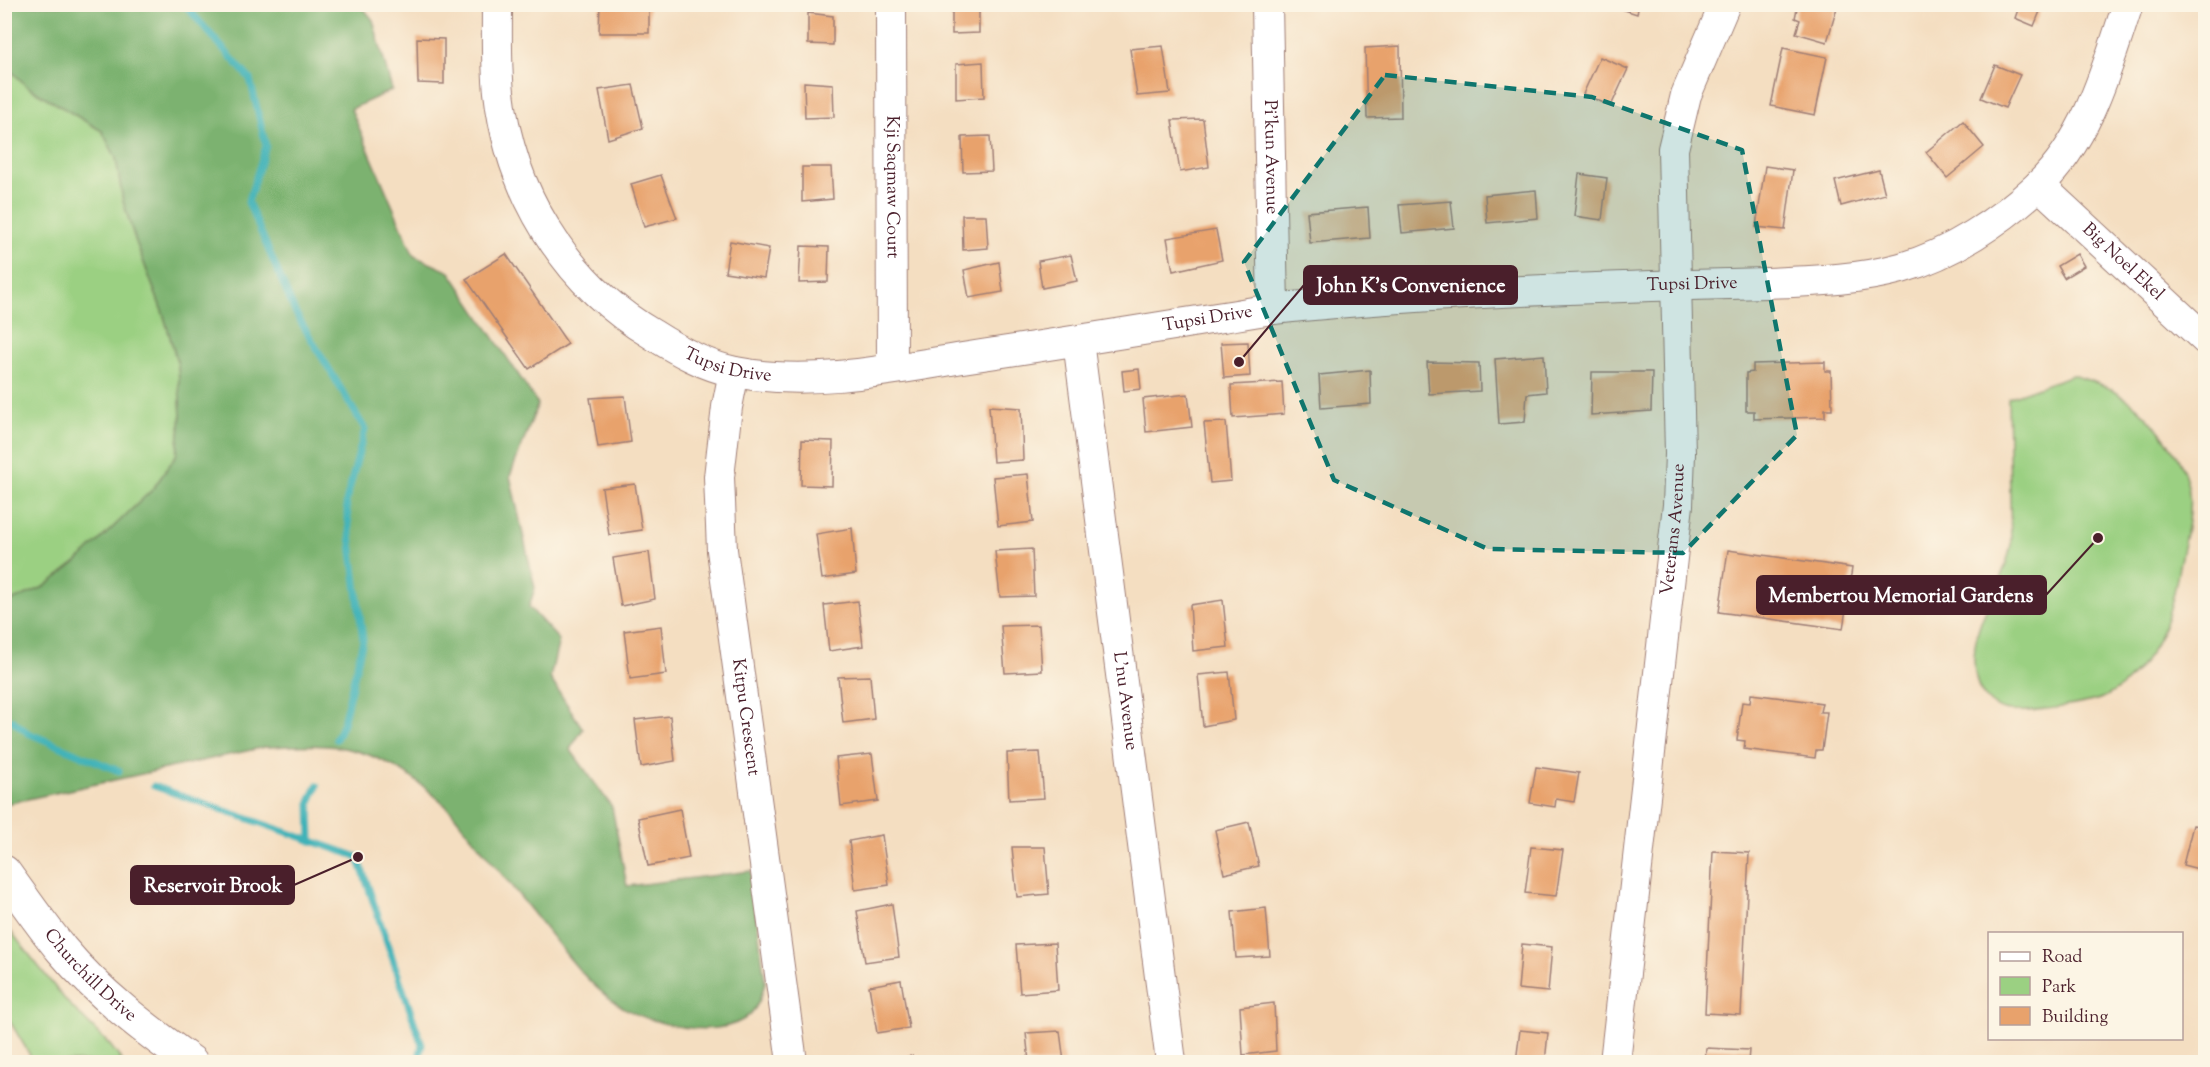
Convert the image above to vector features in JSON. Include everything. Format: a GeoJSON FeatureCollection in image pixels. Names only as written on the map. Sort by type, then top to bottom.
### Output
{"type":"FeatureCollection","features":[{"type":"Feature","properties":{"kind":"main road","name":"Churchill Drive"},"geometry":{"type":"LineString","coordinates":[[4,872],[62,950],[102,992],[138,1023],[191,1062]]}},
{"type":"Feature","properties":{"kind":"street","name":"Tupsi Drive"},"geometry":{"type":"LineString","coordinates":[[497,4],[499,91],[505,125],[522,185],[548,233],[591,288],[636,325],[710,365],[734,372],[785,378],[892,369],[1273,309],[1402,297],[1828,281],[1902,267],[1932,257],[1963,241],[2039,185],[2059,162],[2091,107],[2128,4]]}},
{"type":"Feature","properties":{"kind":"street","name":"Kji Saqmaw Court"},"geometry":{"type":"LineString","coordinates":[[891,4],[892,369]]}},
{"type":"Feature","properties":{"kind":"street","name":"Pi'kun Avenue"},"geometry":{"type":"LineString","coordinates":[[1267,4],[1273,309]]}},
{"type":"Feature","properties":{"kind":"street","name":"Veterans Avenue"},"geometry":{"type":"LineString","coordinates":[[1615,1062],[1678,505],[1680,454],[1672,168],[1675,140],[1686,95],[1725,4]]}},
{"type":"Feature","properties":{"kind":"street","name":"Big Noel Ekel"},"geometry":{"type":"LineString","coordinates":[[2039,185],[2205,340]]}},
{"type":"Feature","properties":{"kind":"street","name":"L'nu Avenue"},"geometry":{"type":"LineString","coordinates":[[1078,340],[1171,1062]]}},
{"type":"Feature","properties":{"kind":"street","name":"Kitpu Crescent"},"geometry":{"type":"LineString","coordinates":[[734,372],[727,407],[719,477],[722,549],[792,1062]]}},
{"type":"Feature","properties":{"kind":"highlighted area"},"geometry":{"type":"Polygon","coordinates":[[[1385,75],[1592,97],[1742,150],[1797,435],[1683,553],[1488,549],[1334,480],[1244,262],[1385,75]]]}},
{"type":"Feature","properties":{"kind":"green space"},"geometry":{"type":"Polygon","coordinates":[[[5,5],[361,5],[373,20],[392,90],[351,109],[414,256],[450,272],[538,404],[510,476],[535,588],[529,607],[559,640],[550,678],[583,729],[570,749],[612,807],[627,886],[751,871],[765,982],[759,1001],[744,1019],[717,1028],[691,1028],[649,1019],[613,1001],[575,965],[451,811],[430,791],[406,774],[367,754],[320,746],[265,747],[5,804],[4,604],[44,587],[78,561],[153,489],[177,454],[181,416],[178,365],[164,316],[123,201],[116,158],[102,131],[28,87],[5,65],[5,5]]]}},
{"type":"Feature","properties":{"kind":"green space"},"geometry":{"type":"Polygon","coordinates":[[[4,64],[28,87],[102,131],[116,158],[123,201],[164,316],[178,365],[181,416],[177,454],[153,489],[78,561],[44,587],[5,604],[4,64]]]}},
{"type":"Feature","properties":{"kind":"green space"},"geometry":{"type":"Polygon","coordinates":[[[2072,375],[2109,388],[2138,408],[2160,432],[2178,459],[2188,486],[2189,506],[2176,584],[2162,632],[2155,646],[2135,673],[2120,687],[2107,696],[2072,705],[2040,710],[2004,710],[1994,705],[1982,694],[1977,684],[1974,659],[1980,625],[2011,545],[2008,398],[2072,375]]]}},
{"type":"Feature","properties":{"kind":"green space"},"geometry":{"type":"Polygon","coordinates":[[[4,923],[67,1002],[110,1045],[123,1062],[34,1062],[5,1013],[4,923]]]}},
{"type":"Feature","properties":{"kind":"building"},"geometry":{"type":"Polygon","coordinates":[[[415,4],[443,4],[442,9],[415,9],[415,4]]]}},
{"type":"Feature","properties":{"kind":"building"},"geometry":{"type":"Polygon","coordinates":[[[600,4],[649,4],[649,33],[599,33],[600,4]]]}},
{"type":"Feature","properties":{"kind":"building"},"geometry":{"type":"Polygon","coordinates":[[[952,4],[979,4],[979,33],[952,34],[952,4]]]}},
{"type":"Feature","properties":{"kind":"building"},"geometry":{"type":"Polygon","coordinates":[[[1606,4],[1639,4],[1637,14],[1606,4]]]}},
{"type":"Feature","properties":{"kind":"building"},"geometry":{"type":"Polygon","coordinates":[[[1798,4],[1838,4],[1827,42],[1796,33],[1800,20],[1795,18],[1798,4]]]}},
{"type":"Feature","properties":{"kind":"building"},"geometry":{"type":"Polygon","coordinates":[[[2020,4],[2043,4],[2034,26],[2015,18],[2020,4]]]}},
{"type":"Feature","properties":{"kind":"building"},"geometry":{"type":"Polygon","coordinates":[[[808,13],[833,16],[833,45],[808,44],[808,13]]]}},
{"type":"Feature","properties":{"kind":"building"},"geometry":{"type":"Polygon","coordinates":[[[417,38],[444,39],[444,84],[418,83],[417,38]]]}},
{"type":"Feature","properties":{"kind":"building"},"geometry":{"type":"Polygon","coordinates":[[[1163,46],[1170,93],[1137,96],[1130,49],[1163,46]]]}},
{"type":"Feature","properties":{"kind":"building"},"geometry":{"type":"Polygon","coordinates":[[[1400,46],[1401,117],[1367,118],[1365,48],[1400,46]]]}},
{"type":"Feature","properties":{"kind":"building"},"geometry":{"type":"Polygon","coordinates":[[[1783,48],[1827,57],[1815,115],[1771,106],[1783,48]]]}},
{"type":"Feature","properties":{"kind":"building"},"geometry":{"type":"Polygon","coordinates":[[[1600,57],[1628,69],[1611,106],[1583,94],[1600,57]]]}},
{"type":"Feature","properties":{"kind":"building"},"geometry":{"type":"Polygon","coordinates":[[[983,62],[984,97],[956,99],[956,64],[983,62]]]}},
{"type":"Feature","properties":{"kind":"building"},"geometry":{"type":"Polygon","coordinates":[[[1995,65],[2020,75],[2005,108],[1981,98],[1995,65]]]}},
{"type":"Feature","properties":{"kind":"building"},"geometry":{"type":"Polygon","coordinates":[[[804,82],[833,84],[834,117],[805,118],[804,82]]]}},
{"type":"Feature","properties":{"kind":"building"},"geometry":{"type":"Polygon","coordinates":[[[633,85],[643,128],[608,139],[599,90],[633,85]]]}},
{"type":"Feature","properties":{"kind":"building"},"geometry":{"type":"Polygon","coordinates":[[[1203,119],[1209,167],[1180,172],[1172,120],[1203,119]]]}},
{"type":"Feature","properties":{"kind":"building"},"geometry":{"type":"Polygon","coordinates":[[[1963,121],[1984,147],[1947,178],[1926,152],[1963,121]]]}},
{"type":"Feature","properties":{"kind":"building"},"geometry":{"type":"Polygon","coordinates":[[[990,136],[992,171],[963,172],[962,137],[990,136]]]}},
{"type":"Feature","properties":{"kind":"building"},"geometry":{"type":"Polygon","coordinates":[[[1765,166],[1793,170],[1785,230],[1756,227],[1765,166]]]}},
{"type":"Feature","properties":{"kind":"building"},"geometry":{"type":"Polygon","coordinates":[[[802,167],[831,167],[833,199],[802,202],[802,167]]]}},
{"type":"Feature","properties":{"kind":"building"},"geometry":{"type":"Polygon","coordinates":[[[1879,170],[1885,194],[1841,206],[1835,181],[1879,170]]]}},
{"type":"Feature","properties":{"kind":"building"},"geometry":{"type":"Polygon","coordinates":[[[1579,174],[1607,178],[1602,220],[1574,216],[1579,174]]]}},
{"type":"Feature","properties":{"kind":"building"},"geometry":{"type":"Polygon","coordinates":[[[661,175],[677,218],[644,227],[631,184],[661,175]]]}},
{"type":"Feature","properties":{"kind":"building"},"geometry":{"type":"Polygon","coordinates":[[[1536,190],[1538,218],[1487,223],[1485,195],[1536,190]]]}},
{"type":"Feature","properties":{"kind":"building"},"geometry":{"type":"Polygon","coordinates":[[[1451,201],[1454,228],[1402,233],[1399,205],[1451,201]]]}},
{"type":"Feature","properties":{"kind":"building"},"geometry":{"type":"Polygon","coordinates":[[[1368,207],[1370,238],[1310,243],[1307,212],[1368,207]]]}},
{"type":"Feature","properties":{"kind":"building"},"geometry":{"type":"Polygon","coordinates":[[[962,215],[986,215],[988,248],[963,250],[962,215]]]}},
{"type":"Feature","properties":{"kind":"building"},"geometry":{"type":"Polygon","coordinates":[[[1216,230],[1222,260],[1173,271],[1167,238],[1216,230]]]}},
{"type":"Feature","properties":{"kind":"building"},"geometry":{"type":"Polygon","coordinates":[[[730,241],[769,248],[764,278],[725,272],[730,241]]]}},
{"type":"Feature","properties":{"kind":"building"},"geometry":{"type":"Polygon","coordinates":[[[801,246],[829,247],[828,282],[799,283],[801,246]]]}},
{"type":"Feature","properties":{"kind":"building"},"geometry":{"type":"Polygon","coordinates":[[[506,254],[568,344],[529,369],[466,279],[506,254]]]}},
{"type":"Feature","properties":{"kind":"building"},"geometry":{"type":"Polygon","coordinates":[[[2077,254],[2084,266],[2064,278],[2057,266],[2077,254]]]}},
{"type":"Feature","properties":{"kind":"building"},"geometry":{"type":"Polygon","coordinates":[[[1071,255],[1077,281],[1042,288],[1038,261],[1071,255]]]}},
{"type":"Feature","properties":{"kind":"building"},"geometry":{"type":"Polygon","coordinates":[[[999,262],[1003,292],[969,298],[964,270],[999,262]]]}},
{"type":"Feature","properties":{"kind":"building"},"geometry":{"type":"Polygon","coordinates":[[[1248,342],[1250,376],[1224,378],[1221,343],[1248,342]]]}},
{"type":"Feature","properties":{"kind":"building"},"geometry":{"type":"Polygon","coordinates":[[[1544,355],[1546,392],[1527,394],[1525,422],[1499,424],[1495,359],[1544,355]]]}},
{"type":"Feature","properties":{"kind":"building"},"geometry":{"type":"Polygon","coordinates":[[[1427,362],[1479,363],[1480,391],[1429,394],[1427,362]]]}},
{"type":"Feature","properties":{"kind":"building"},"geometry":{"type":"Polygon","coordinates":[[[1825,362],[1825,371],[1831,371],[1832,409],[1825,409],[1825,417],[1754,419],[1754,411],[1746,411],[1746,373],[1753,372],[1753,364],[1825,362]]]}},
{"type":"Feature","properties":{"kind":"building"},"geometry":{"type":"Polygon","coordinates":[[[1139,369],[1141,389],[1124,391],[1122,371],[1139,369]]]}},
{"type":"Feature","properties":{"kind":"building"},"geometry":{"type":"Polygon","coordinates":[[[1370,370],[1371,404],[1321,408],[1319,375],[1370,370]]]}},
{"type":"Feature","properties":{"kind":"building"},"geometry":{"type":"Polygon","coordinates":[[[1592,372],[1652,372],[1651,411],[1591,415],[1592,372]]]}},
{"type":"Feature","properties":{"kind":"building"},"geometry":{"type":"Polygon","coordinates":[[[1282,382],[1284,414],[1233,418],[1231,385],[1282,382]]]}},
{"type":"Feature","properties":{"kind":"building"},"geometry":{"type":"Polygon","coordinates":[[[1188,394],[1192,427],[1146,432],[1143,399],[1188,394]]]}},
{"type":"Feature","properties":{"kind":"building"},"geometry":{"type":"Polygon","coordinates":[[[625,396],[631,442],[598,447],[590,398],[625,396]]]}},
{"type":"Feature","properties":{"kind":"building"},"geometry":{"type":"Polygon","coordinates":[[[989,406],[1021,408],[1023,460],[993,462],[989,406]]]}},
{"type":"Feature","properties":{"kind":"building"},"geometry":{"type":"Polygon","coordinates":[[[1226,422],[1231,481],[1210,483],[1204,423],[1226,422]]]}},
{"type":"Feature","properties":{"kind":"building"},"geometry":{"type":"Polygon","coordinates":[[[802,440],[833,441],[832,486],[801,485],[802,440]]]}},
{"type":"Feature","properties":{"kind":"building"},"geometry":{"type":"Polygon","coordinates":[[[1028,474],[1033,522],[998,526],[993,477],[1028,474]]]}},
{"type":"Feature","properties":{"kind":"building"},"geometry":{"type":"Polygon","coordinates":[[[635,484],[642,530],[609,535],[602,488],[635,484]]]}},
{"type":"Feature","properties":{"kind":"building"},"geometry":{"type":"Polygon","coordinates":[[[852,528],[856,574],[822,579],[816,534],[852,528]]]}},
{"type":"Feature","properties":{"kind":"building"},"geometry":{"type":"Polygon","coordinates":[[[1032,549],[1034,596],[1000,597],[995,551],[1032,549]]]}},
{"type":"Feature","properties":{"kind":"building"},"geometry":{"type":"Polygon","coordinates":[[[1728,550],[1852,568],[1843,629],[1719,612],[1728,550]]]}},
{"type":"Feature","properties":{"kind":"building"},"geometry":{"type":"Polygon","coordinates":[[[649,552],[655,599],[621,606],[613,558],[649,552]]]}},
{"type":"Feature","properties":{"kind":"building"},"geometry":{"type":"Polygon","coordinates":[[[1223,600],[1228,647],[1193,651],[1190,605],[1223,600]]]}},
{"type":"Feature","properties":{"kind":"building"},"geometry":{"type":"Polygon","coordinates":[[[858,601],[863,646],[829,651],[824,605],[858,601]]]}},
{"type":"Feature","properties":{"kind":"building"},"geometry":{"type":"Polygon","coordinates":[[[1039,625],[1042,671],[1005,673],[1001,626],[1039,625]]]}},
{"type":"Feature","properties":{"kind":"building"},"geometry":{"type":"Polygon","coordinates":[[[661,626],[666,674],[630,679],[624,631],[661,626]]]}},
{"type":"Feature","properties":{"kind":"building"},"geometry":{"type":"Polygon","coordinates":[[[1229,672],[1234,720],[1203,726],[1198,675],[1229,672]]]}},
{"type":"Feature","properties":{"kind":"building"},"geometry":{"type":"Polygon","coordinates":[[[870,676],[874,719],[843,723],[838,677],[870,676]]]}},
{"type":"Feature","properties":{"kind":"building"},"geometry":{"type":"Polygon","coordinates":[[[1751,694],[1822,703],[1820,712],[1827,712],[1822,750],[1816,750],[1815,758],[1744,749],[1745,741],[1737,740],[1742,702],[1750,703],[1751,694]]]}},
{"type":"Feature","properties":{"kind":"building"},"geometry":{"type":"Polygon","coordinates":[[[670,716],[675,761],[641,767],[635,720],[670,716]]]}},
{"type":"Feature","properties":{"kind":"building"},"geometry":{"type":"Polygon","coordinates":[[[1040,752],[1044,798],[1009,800],[1007,753],[1040,752]]]}},
{"type":"Feature","properties":{"kind":"building"},"geometry":{"type":"Polygon","coordinates":[[[872,754],[878,801],[841,806],[836,758],[872,754]]]}},
{"type":"Feature","properties":{"kind":"building"},"geometry":{"type":"Polygon","coordinates":[[[1536,767],[1579,773],[1574,802],[1556,799],[1555,807],[1530,803],[1536,767]]]}},
{"type":"Feature","properties":{"kind":"building"},"geometry":{"type":"Polygon","coordinates":[[[680,809],[689,858],[648,866],[638,818],[680,809]]]}},
{"type":"Feature","properties":{"kind":"building"},"geometry":{"type":"Polygon","coordinates":[[[1249,822],[1259,866],[1224,874],[1215,830],[1249,822]]]}},
{"type":"Feature","properties":{"kind":"building"},"geometry":{"type":"Polygon","coordinates":[[[2193,825],[2206,827],[2206,871],[2183,865],[2193,825]]]}},
{"type":"Feature","properties":{"kind":"building"},"geometry":{"type":"Polygon","coordinates":[[[882,835],[889,885],[855,890],[849,841],[882,835]]]}},
{"type":"Feature","properties":{"kind":"building"},"geometry":{"type":"Polygon","coordinates":[[[1012,847],[1045,847],[1049,894],[1017,897],[1012,847]]]}},
{"type":"Feature","properties":{"kind":"building"},"geometry":{"type":"Polygon","coordinates":[[[1531,847],[1563,850],[1556,896],[1525,893],[1531,847]]]}},
{"type":"Feature","properties":{"kind":"building"},"geometry":{"type":"Polygon","coordinates":[[[1713,851],[1749,853],[1741,1015],[1705,1013],[1713,851]]]}},
{"type":"Feature","properties":{"kind":"building"},"geometry":{"type":"Polygon","coordinates":[[[892,904],[899,957],[865,962],[857,911],[892,904]]]}},
{"type":"Feature","properties":{"kind":"building"},"geometry":{"type":"Polygon","coordinates":[[[1266,908],[1270,956],[1236,958],[1232,912],[1266,908]]]}},
{"type":"Feature","properties":{"kind":"building"},"geometry":{"type":"Polygon","coordinates":[[[1055,943],[1058,990],[1020,993],[1016,945],[1055,943]]]}},
{"type":"Feature","properties":{"kind":"building"},"geometry":{"type":"Polygon","coordinates":[[[1522,944],[1552,947],[1548,992],[1518,989],[1522,944]]]}},
{"type":"Feature","properties":{"kind":"building"},"geometry":{"type":"Polygon","coordinates":[[[901,980],[909,1028],[877,1033],[869,986],[901,980]]]}},
{"type":"Feature","properties":{"kind":"building"},"geometry":{"type":"Polygon","coordinates":[[[1274,1003],[1276,1051],[1243,1055],[1240,1007],[1274,1003]]]}},
{"type":"Feature","properties":{"kind":"building"},"geometry":{"type":"Polygon","coordinates":[[[1520,1030],[1548,1033],[1545,1062],[1516,1062],[1520,1030]]]}},
{"type":"Feature","properties":{"kind":"building"},"geometry":{"type":"Polygon","coordinates":[[[1060,1031],[1064,1062],[1029,1062],[1026,1033],[1060,1031]]]}},
{"type":"Feature","properties":{"kind":"building"},"geometry":{"type":"Polygon","coordinates":[[[1706,1048],[1749,1050],[1748,1062],[1705,1062],[1706,1048]]]}},
{"type":"Feature","properties":{"kind":"building"},"geometry":{"type":"Polygon","coordinates":[[[912,1056],[912,1062],[880,1062],[880,1061],[912,1056]]]}},
{"type":"Feature","properties":{"kind":"waterway"},"geometry":{"type":"LineString","coordinates":[[184,4],[250,79],[266,146],[248,202],[295,312],[365,429],[346,502],[363,640],[343,723],[336,739]]}},
{"type":"Feature","properties":{"kind":"waterway"},"geometry":{"type":"LineString","coordinates":[[4,720],[12,720],[28,733],[119,771]]}},
{"type":"Feature","properties":{"kind":"waterway"},"geometry":{"type":"LineString","coordinates":[[154,786],[358,857],[422,1045],[418,1062]]}},
{"type":"Feature","properties":{"kind":"waterway"},"geometry":{"type":"LineString","coordinates":[[311,841],[310,802],[317,786]]}},
{"type":"Feature","properties":{"kind":"place","name":"John K's Convenience"},"geometry":{"type":"Point","coordinates":[1239,362]}},
{"type":"Feature","properties":{"kind":"place","name":"Membertou Memorial Gardens"},"geometry":{"type":"Point","coordinates":[2098,538]}},
{"type":"Feature","properties":{"kind":"place","name":"Reservoir Brook"},"geometry":{"type":"Point","coordinates":[358,857]}}]}
